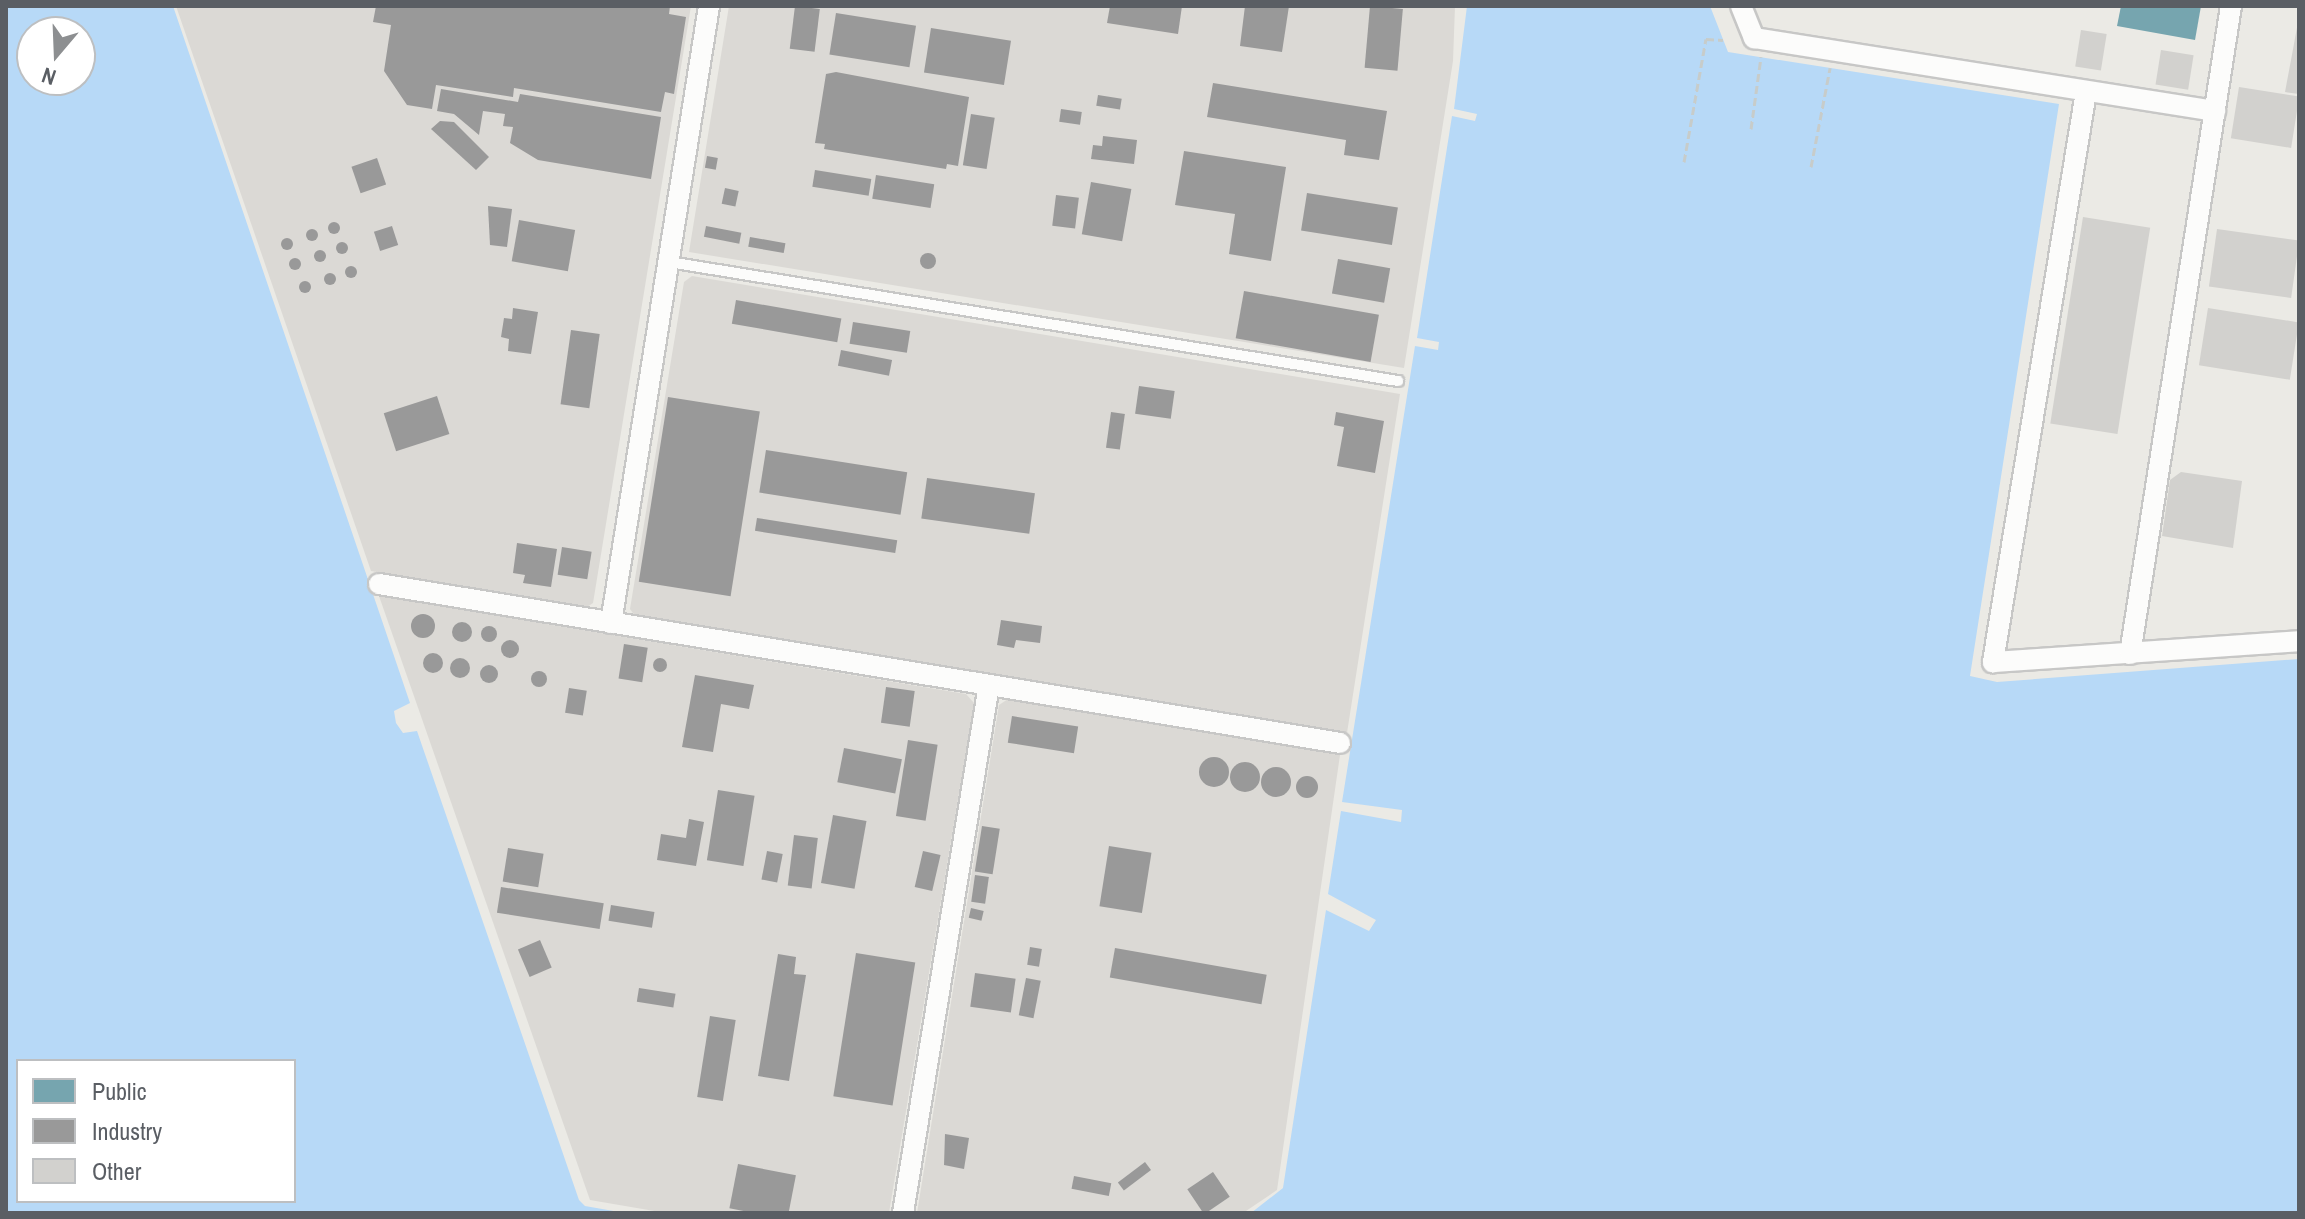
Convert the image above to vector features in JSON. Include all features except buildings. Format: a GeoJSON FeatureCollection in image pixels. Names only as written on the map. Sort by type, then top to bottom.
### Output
{"type":"FeatureCollection","features":[{"type":"Feature","properties":{"kind":"street"},"geometry":{"type":"LineString","coordinates":[[611,623],[709,6]]}},
{"type":"Feature","properties":{"kind":"street"},"geometry":{"type":"LineString","coordinates":[[1741,6],[1754,38],[2215,111]]}},
{"type":"Feature","properties":{"kind":"street"},"geometry":{"type":"LineString","coordinates":[[2130,654],[2231,6]]}},
{"type":"Feature","properties":{"kind":"street"},"geometry":{"type":"LineString","coordinates":[[2086,92],[1993,662],[2299,641]]}},
{"type":"Feature","properties":{"kind":"street"},"geometry":{"type":"LineString","coordinates":[[379,584],[1340,743]]}},
{"type":"Feature","properties":{"kind":"street"},"geometry":{"type":"LineString","coordinates":[[903,1213],[989,685]]}},
{"type":"Feature","properties":{"kind":"lane"},"geometry":{"type":"LineString","coordinates":[[669,262],[1398,381]]}},
{"type":"Feature","properties":{"kind":"path"},"geometry":{"type":"LineString","coordinates":[[1684,162],[1706,39],[1723,40]]}},
{"type":"Feature","properties":{"kind":"path"},"geometry":{"type":"LineString","coordinates":[[1751,129],[1761,57]]}},
{"type":"Feature","properties":{"kind":"path"},"geometry":{"type":"LineString","coordinates":[[1811,167],[1830,68]]}},
{"type":"Feature","properties":{"kind":"shaded area"},"geometry":{"type":"Polygon","coordinates":[[[176,6],[691,6],[593,603],[587,607],[371,571],[176,6]]]}},
{"type":"Feature","properties":{"kind":"shaded area"},"geometry":{"type":"Polygon","coordinates":[[[729,6],[1455,6],[1453,61],[1404,368],[689,252],[729,6]]]}},
{"type":"Feature","properties":{"kind":"shaded area"},"geometry":{"type":"Polygon","coordinates":[[[692,276],[1400,394],[1347,733],[635,616],[630,609],[684,282],[692,276]]]}},
{"type":"Feature","properties":{"kind":"shaded area"},"geometry":{"type":"Polygon","coordinates":[[[379,596],[966,694],[974,703],[889,1213],[666,1213],[590,1200],[379,596]]]}},
{"type":"Feature","properties":{"kind":"shaded area"},"geometry":{"type":"Polygon","coordinates":[[[1008,699],[1340,755],[1277,1190],[1243,1213],[917,1213],[999,705],[1008,699]]]}},
{"type":"Feature","properties":{"kind":"water"},"geometry":{"type":"Polygon","coordinates":[[[6,6],[173,6],[410,703],[394,711],[396,723],[403,733],[417,731],[579,1200],[585,1206],[625,1213],[6,1213],[6,6]]]}},
{"type":"Feature","properties":{"kind":"water"},"geometry":{"type":"Polygon","coordinates":[[[1467,6],[1710,6],[1728,52],[2059,104],[1970,676],[1997,682],[2299,659],[2299,1213],[1251,1213],[1283,1188],[1326,910],[1369,931],[1376,920],[1328,894],[1341,811],[1401,822],[1402,810],[1342,802],[1415,346],[1438,350],[1439,342],[1417,338],[1452,116],[1475,121],[1477,114],[1454,109],[1467,6]]]}}]}
